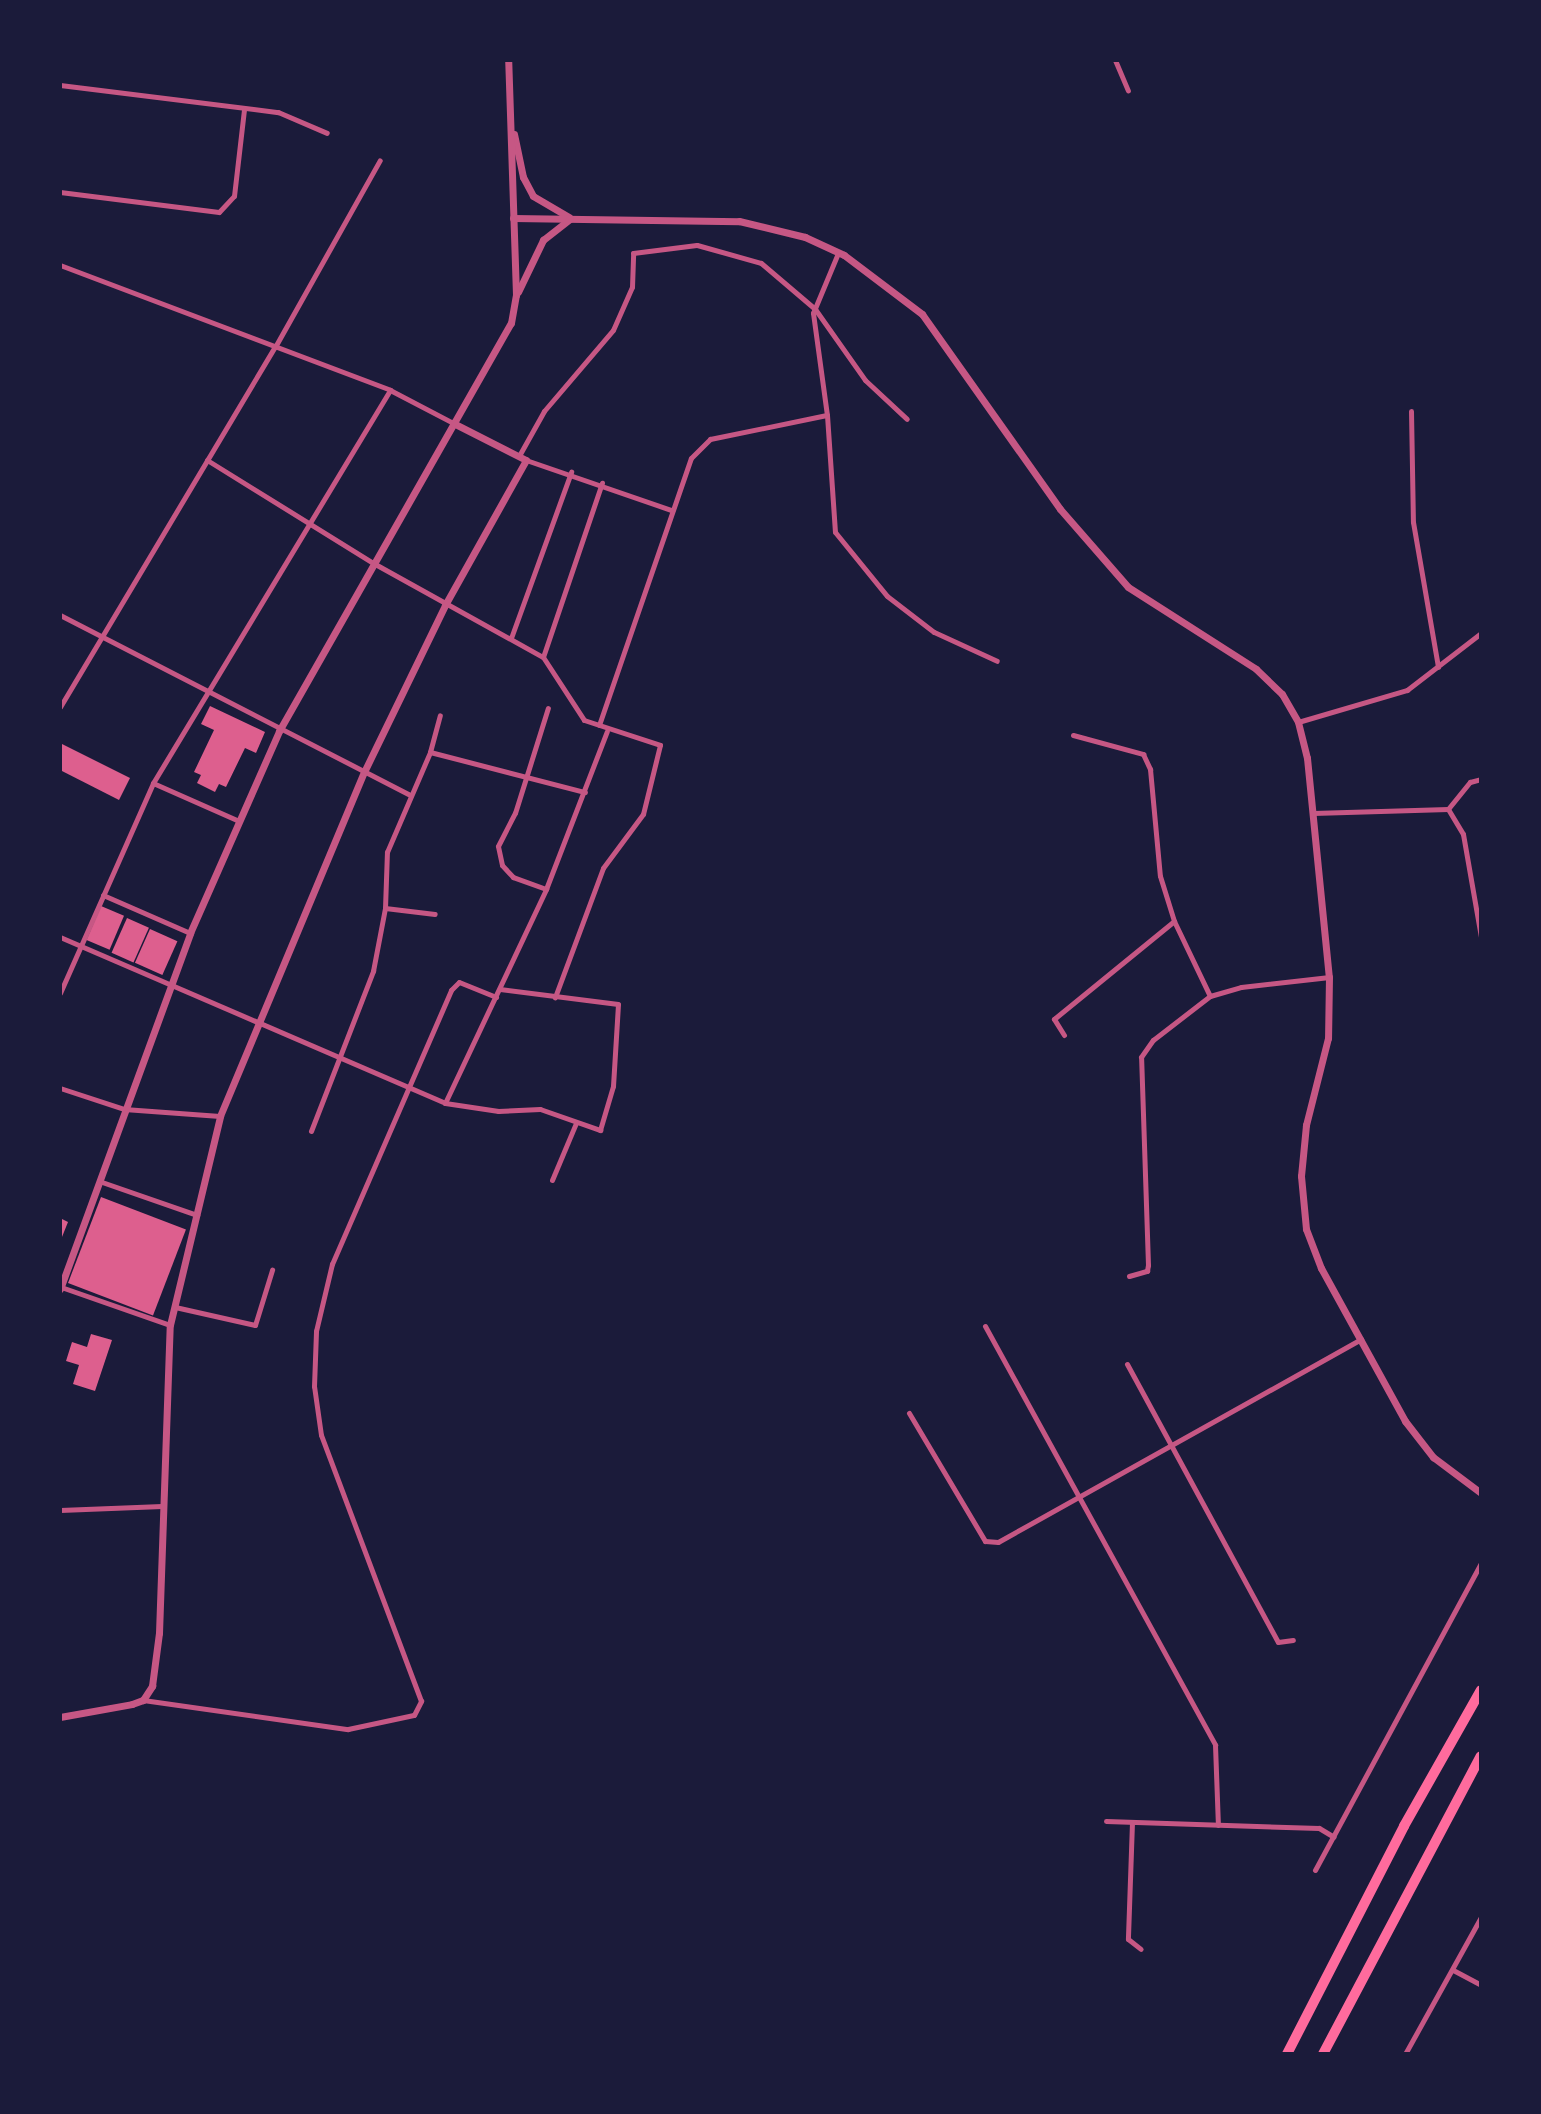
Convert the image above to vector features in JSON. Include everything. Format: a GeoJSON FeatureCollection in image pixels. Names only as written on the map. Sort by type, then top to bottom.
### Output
{"type":"FeatureCollection","features":[{"type":"Feature","properties":{"kind":"highway"},"geometry":{"type":"LineString","coordinates":[[1287,2054],[1404,1826],[1481,1690]]}},
{"type":"Feature","properties":{"kind":"highway"},"geometry":{"type":"LineString","coordinates":[[1323,2054],[1481,1756]]}},
{"type":"Feature","properties":{"kind":"street"},"geometry":{"type":"LineString","coordinates":[[170,1325],[60,1288],[190,933],[279,731],[511,323],[516,295],[508,60]]}},
{"type":"Feature","properties":{"kind":"street"},"geometry":{"type":"LineString","coordinates":[[1115,60],[1128,90]]}},
{"type":"Feature","properties":{"kind":"street"},"geometry":{"type":"LineString","coordinates":[[60,85],[278,112],[327,133]]}},
{"type":"Feature","properties":{"kind":"street"},"geometry":{"type":"LineString","coordinates":[[60,192],[219,212],[234,196],[244,110]]}},
{"type":"Feature","properties":{"kind":"street"},"geometry":{"type":"LineString","coordinates":[[510,114],[523,177],[533,196],[571,218]]}},
{"type":"Feature","properties":{"kind":"street"},"geometry":{"type":"LineString","coordinates":[[60,707],[275,347],[380,160]]}},
{"type":"Feature","properties":{"kind":"street"},"geometry":{"type":"LineString","coordinates":[[513,218],[739,221],[805,237],[838,253],[922,314],[1060,509],[1128,587],[1256,669],[1282,694],[1298,722],[1313,813],[1329,977],[1328,1038],[1306,1125],[1302,1189],[1306,1229],[1321,1268],[1405,1421],[1433,1457],[1481,1493]]}},
{"type":"Feature","properties":{"kind":"street"},"geometry":{"type":"LineString","coordinates":[[516,295],[543,240],[571,218]]}},
{"type":"Feature","properties":{"kind":"street"},"geometry":{"type":"LineString","coordinates":[[143,1700],[152,1686],[159,1633],[170,1325],[199,1216],[220,1116],[364,772],[544,411],[613,330],[632,287],[633,253],[697,245],[761,263],[815,309],[865,380],[907,419]]}},
{"type":"Feature","properties":{"kind":"street"},"geometry":{"type":"LineString","coordinates":[[838,253],[815,309],[827,415],[835,532],[887,596],[934,632],[997,661]]}},
{"type":"Feature","properties":{"kind":"street"},"geometry":{"type":"LineString","coordinates":[[60,265],[390,390],[523,457],[671,510]]}},
{"type":"Feature","properties":{"kind":"street"},"geometry":{"type":"LineString","coordinates":[[60,993],[153,783],[390,390]]}},
{"type":"Feature","properties":{"kind":"street"},"geometry":{"type":"LineString","coordinates":[[1411,411],[1413,522],[1438,667]]}},
{"type":"Feature","properties":{"kind":"street"},"geometry":{"type":"LineString","coordinates":[[599,725],[691,458],[710,439],[827,415]]}},
{"type":"Feature","properties":{"kind":"street"},"geometry":{"type":"LineString","coordinates":[[207,460],[375,564],[543,657],[584,720],[607,731],[660,745],[643,814],[603,868],[555,997]]}},
{"type":"Feature","properties":{"kind":"street"},"geometry":{"type":"LineString","coordinates":[[511,638],[571,472]]}},
{"type":"Feature","properties":{"kind":"street"},"geometry":{"type":"LineString","coordinates":[[543,657],[602,483]]}},
{"type":"Feature","properties":{"kind":"street"},"geometry":{"type":"LineString","coordinates":[[60,615],[208,695],[409,794]]}},
{"type":"Feature","properties":{"kind":"street"},"geometry":{"type":"LineString","coordinates":[[1298,722],[1407,690],[1481,633]]}},
{"type":"Feature","properties":{"kind":"street"},"geometry":{"type":"LineString","coordinates":[[546,889],[513,877],[502,865],[498,846],[515,813],[548,708]]}},
{"type":"Feature","properties":{"kind":"street"},"geometry":{"type":"LineString","coordinates":[[311,1131],[373,971],[385,908],[387,852],[409,794],[430,752],[440,715]]}},
{"type":"Feature","properties":{"kind":"street"},"geometry":{"type":"LineString","coordinates":[[445,1103],[546,889],[607,731]]}},
{"type":"Feature","properties":{"kind":"street"},"geometry":{"type":"LineString","coordinates":[[1073,735],[1143,754],[1150,769],[1160,876],[1174,921],[1210,996]]}},
{"type":"Feature","properties":{"kind":"street"},"geometry":{"type":"LineString","coordinates":[[430,752],[585,792]]}},
{"type":"Feature","properties":{"kind":"street"},"geometry":{"type":"LineString","coordinates":[[1313,813],[1448,809],[1470,782],[1481,779]]}},
{"type":"Feature","properties":{"kind":"street"},"geometry":{"type":"LineString","coordinates":[[153,783],[239,821]]}},
{"type":"Feature","properties":{"kind":"street"},"geometry":{"type":"LineString","coordinates":[[1448,809],[1463,834],[1481,937]]}},
{"type":"Feature","properties":{"kind":"street"},"geometry":{"type":"LineString","coordinates":[[103,895],[190,933]]}},
{"type":"Feature","properties":{"kind":"street"},"geometry":{"type":"LineString","coordinates":[[385,908],[435,914]]}},
{"type":"Feature","properties":{"kind":"street"},"geometry":{"type":"LineString","coordinates":[[1064,1035],[1054,1019],[1174,921]]}},
{"type":"Feature","properties":{"kind":"street"},"geometry":{"type":"LineString","coordinates":[[60,937],[172,982],[445,1103],[498,1111],[540,1109],[600,1130],[613,1086],[618,1004],[500,989]]}},
{"type":"Feature","properties":{"kind":"street"},"geometry":{"type":"LineString","coordinates":[[1129,1276],[1147,1271],[1148,1265],[1141,1057],[1153,1040],[1210,996],[1241,987],[1329,977]]}},
{"type":"Feature","properties":{"kind":"street"},"geometry":{"type":"LineString","coordinates":[[60,1717],[143,1700],[348,1729],[414,1715],[421,1701],[331,1468],[314,1386],[316,1331],[332,1264],[451,990],[459,982],[496,997]]}},
{"type":"Feature","properties":{"kind":"street"},"geometry":{"type":"LineString","coordinates":[[60,1088],[124,1109],[220,1116]]}},
{"type":"Feature","properties":{"kind":"street"},"geometry":{"type":"LineString","coordinates":[[552,1180],[576,1123]]}},
{"type":"Feature","properties":{"kind":"street"},"geometry":{"type":"LineString","coordinates":[[99,1181],[199,1216]]}},
{"type":"Feature","properties":{"kind":"street"},"geometry":{"type":"LineString","coordinates":[[175,1307],[255,1325],[272,1270]]}},
{"type":"Feature","properties":{"kind":"street"},"geometry":{"type":"LineString","coordinates":[[985,1326],[1215,1745],[1218,1825]]}},
{"type":"Feature","properties":{"kind":"street"},"geometry":{"type":"LineString","coordinates":[[909,1413],[985,1541],[998,1542],[1362,1339]]}},
{"type":"Feature","properties":{"kind":"street"},"geometry":{"type":"LineString","coordinates":[[1127,1364],[1278,1642],[1293,1640]]}},
{"type":"Feature","properties":{"kind":"street"},"geometry":{"type":"LineString","coordinates":[[60,1510],[162,1506]]}},
{"type":"Feature","properties":{"kind":"street"},"geometry":{"type":"LineString","coordinates":[[1315,1870],[1481,1563]]}},
{"type":"Feature","properties":{"kind":"street"},"geometry":{"type":"LineString","coordinates":[[1106,1821],[1319,1828],[1334,1837]]}},
{"type":"Feature","properties":{"kind":"street"},"geometry":{"type":"LineString","coordinates":[[1132,1822],[1128,1939],[1141,1949]]}},
{"type":"Feature","properties":{"kind":"street"},"geometry":{"type":"LineString","coordinates":[[1405,2054],[1481,1917]]}},
{"type":"Feature","properties":{"kind":"street"},"geometry":{"type":"LineString","coordinates":[[1453,1970],[1481,1985]]}},
{"type":"Feature","properties":{"kind":"building"},"geometry":{"type":"Polygon","coordinates":[[[210,706],[265,732],[256,753],[245,748],[226,787],[219,784],[215,792],[197,783],[201,775],[194,772],[214,730],[201,724],[210,706]]]}},
{"type":"Feature","properties":{"kind":"building"},"geometry":{"type":"Polygon","coordinates":[[[60,743],[130,778],[119,800],[60,770],[60,743]]]}},
{"type":"Feature","properties":{"kind":"building"},"geometry":{"type":"Polygon","coordinates":[[[101,906],[124,916],[110,950],[87,940],[101,906]]]}},
{"type":"Feature","properties":{"kind":"building"},"geometry":{"type":"Polygon","coordinates":[[[127,918],[149,928],[133,962],[112,953],[127,918]]]}},
{"type":"Feature","properties":{"kind":"building"},"geometry":{"type":"Polygon","coordinates":[[[150,929],[177,941],[162,975],[135,963],[150,929]]]}},
{"type":"Feature","properties":{"kind":"building"},"geometry":{"type":"Polygon","coordinates":[[[101,1197],[186,1230],[153,1316],[68,1283],[101,1197]]]}},
{"type":"Feature","properties":{"kind":"building"},"geometry":{"type":"Polygon","coordinates":[[[60,1218],[68,1222],[60,1242],[60,1218]]]}},
{"type":"Feature","properties":{"kind":"building"},"geometry":{"type":"Polygon","coordinates":[[[91,1334],[112,1340],[95,1391],[73,1384],[79,1365],[66,1361],[72,1342],[87,1347],[91,1334]]]}}]}
